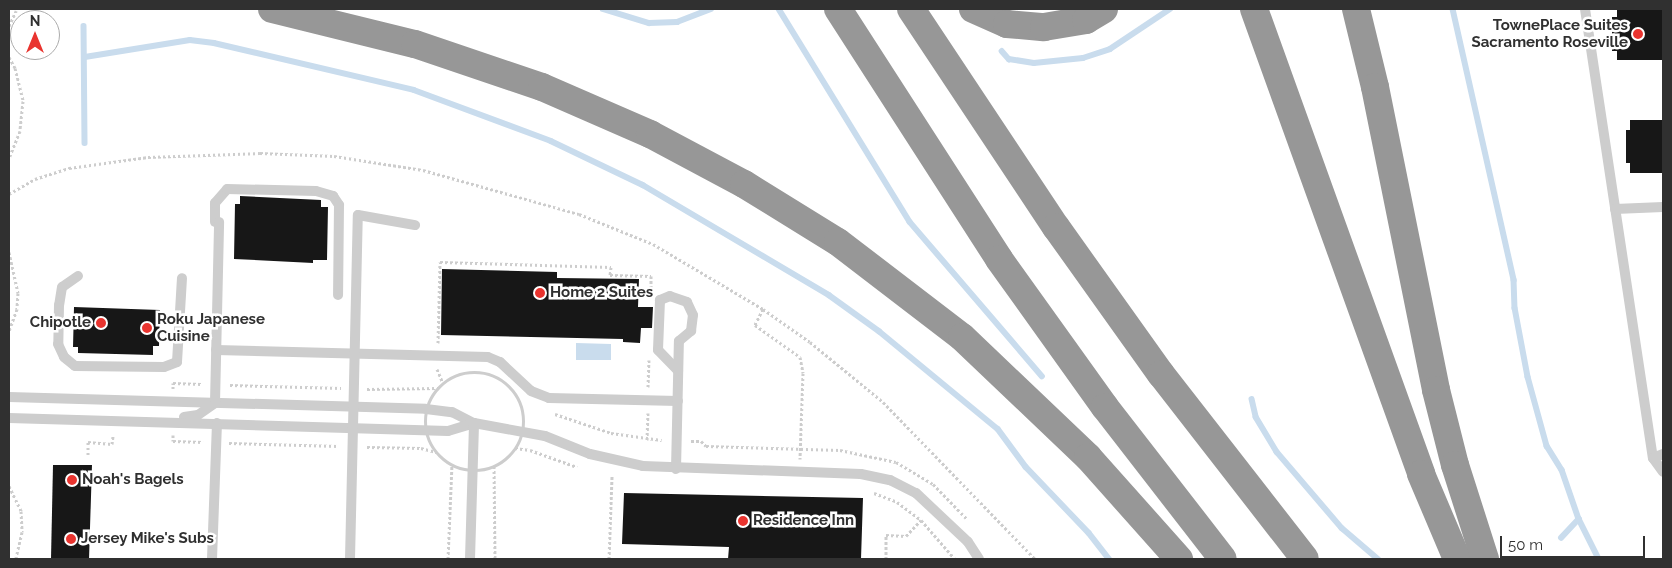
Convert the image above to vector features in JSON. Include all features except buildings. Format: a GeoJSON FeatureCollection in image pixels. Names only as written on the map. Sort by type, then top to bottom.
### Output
{"type":"FeatureCollection","features":[{"type":"Feature","properties":{"kind":"highway"},"geometry":{"type":"LineString","coordinates":[[272,9],[415,44],[542,87],[650,134],[744,184],[838,242],[962,337],[1088,458],[1179,559]]}},
{"type":"Feature","properties":{"kind":"highway"},"geometry":{"type":"LineString","coordinates":[[838,9],[999,259],[1106,407],[1223,559]]}},
{"type":"Feature","properties":{"kind":"highway"},"geometry":{"type":"LineString","coordinates":[[911,9],[1056,227],[1167,382],[1305,559]]}},
{"type":"Feature","properties":{"kind":"highway"},"geometry":{"type":"LineString","coordinates":[[973,9],[1007,24],[1044,27],[1086,20],[1104,9]]}},
{"type":"Feature","properties":{"kind":"highway"},"geometry":{"type":"LineString","coordinates":[[1254,9],[1421,474],[1457,559]]}},
{"type":"Feature","properties":{"kind":"highway"},"geometry":{"type":"LineString","coordinates":[[1356,9],[1375,87],[1436,390],[1455,465],[1485,559]]}},
{"type":"Feature","properties":{"kind":"lane"},"geometry":{"type":"LineString","coordinates":[[1585,9],[1653,458],[1663,472]]}},
{"type":"Feature","properties":{"kind":"lane"},"geometry":{"type":"LineString","coordinates":[[215,404],[217,222],[215,203],[227,189],[316,191],[333,196],[339,206],[338,296]]}},
{"type":"Feature","properties":{"kind":"lane"},"geometry":{"type":"LineString","coordinates":[[1615,209],[1663,207]]}},
{"type":"Feature","properties":{"kind":"lane"},"geometry":{"type":"LineString","coordinates":[[350,559],[358,215],[415,225]]}},
{"type":"Feature","properties":{"kind":"lane"},"geometry":{"type":"LineString","coordinates":[[78,276],[66,283],[60,295],[58,344],[69,362],[95,366],[164,368],[177,362],[180,356],[182,278]]}},
{"type":"Feature","properties":{"kind":"lane"},"geometry":{"type":"LineString","coordinates":[[676,469],[679,341],[691,331],[693,315],[687,302],[670,296],[660,300],[658,350],[678,371]]}},
{"type":"Feature","properties":{"kind":"lane"},"geometry":{"type":"LineString","coordinates":[[216,350],[488,357],[500,362],[531,391],[549,398],[678,401]]}},
{"type":"Feature","properties":{"kind":"lane"},"geometry":{"type":"LineString","coordinates":[[9,397],[353,407],[452,412],[474,423],[545,436],[616,462],[676,469],[799,470],[861,474],[890,480],[916,493],[938,510],[968,542],[979,559]]}},
{"type":"Feature","properties":{"kind":"lane"},"geometry":{"type":"LineString","coordinates":[[158,421],[198,415],[215,404]]}},
{"type":"Feature","properties":{"kind":"lane"},"geometry":{"type":"LineString","coordinates":[[9,418],[448,431],[474,423]]}},
{"type":"Feature","properties":{"kind":"lane"},"geometry":{"type":"LineString","coordinates":[[212,559],[217,423]]}},
{"type":"Feature","properties":{"kind":"lane"},"geometry":{"type":"LineString","coordinates":[[470,559],[474,423]]}},
{"type":"Feature","properties":{"kind":"lane"},"geometry":{"type":"LineString","coordinates":[[1653,458],[1663,454]]}},
{"type":"Feature","properties":{"kind":"path"},"geometry":{"type":"LineString","coordinates":[[9,57],[15,68],[23,101],[20,131],[9,158]]}},
{"type":"Feature","properties":{"kind":"path"},"geometry":{"type":"LineString","coordinates":[[9,194],[35,179],[69,168],[148,157],[210,152],[334,156],[423,170],[580,214],[653,244],[763,309],[810,342],[883,402],[1035,559]]}},
{"type":"Feature","properties":{"kind":"path"},"geometry":{"type":"LineString","coordinates":[[9,252],[18,293],[17,309],[9,331]]}},
{"type":"Feature","properties":{"kind":"path"},"geometry":{"type":"LineString","coordinates":[[443,383],[437,373],[440,262],[611,266],[610,275],[651,276],[651,295]]}},
{"type":"Feature","properties":{"kind":"path"},"geometry":{"type":"LineString","coordinates":[[763,309],[754,325],[800,356],[803,373],[799,470]]}},
{"type":"Feature","properties":{"kind":"path"},"geometry":{"type":"LineString","coordinates":[[647,440],[649,351]]}},
{"type":"Feature","properties":{"kind":"path"},"geometry":{"type":"LineString","coordinates":[[88,455],[88,442],[112,444],[113,432]]}},
{"type":"Feature","properties":{"kind":"path"},"geometry":{"type":"LineString","coordinates":[[515,448],[530,450],[585,469]]}},
{"type":"Feature","properties":{"kind":"path"},"geometry":{"type":"LineString","coordinates":[[448,559],[452,464]]}},
{"type":"Feature","properties":{"kind":"path"},"geometry":{"type":"LineString","coordinates":[[494,466],[495,559]]}},
{"type":"Feature","properties":{"kind":"path"},"geometry":{"type":"LineString","coordinates":[[603,474],[621,477]]}},
{"type":"Feature","properties":{"kind":"path"},"geometry":{"type":"LineString","coordinates":[[609,559],[612,476]]}},
{"type":"Feature","properties":{"kind":"path"},"geometry":{"type":"LineString","coordinates":[[9,486],[21,511],[22,532],[16,559]]}},
{"type":"Feature","properties":{"kind":"path"},"geometry":{"type":"LineString","coordinates":[[866,490],[898,502],[921,520],[955,559]]}},
{"type":"Feature","properties":{"kind":"path"},"geometry":{"type":"LineString","coordinates":[[886,559],[886,535],[906,536],[921,520]]}},
{"type":"Feature","properties":{"kind":"water"},"geometry":{"type":"Polygon","coordinates":[[[576,343],[611,344],[611,360],[576,360],[576,343]]]}},
{"type":"Feature","properties":{"kind":"waterway"},"geometry":{"type":"LineString","coordinates":[[603,9],[649,23],[677,22],[711,9]]}},
{"type":"Feature","properties":{"kind":"waterway"},"geometry":{"type":"LineString","coordinates":[[779,9],[910,222],[1042,376]]}},
{"type":"Feature","properties":{"kind":"waterway"},"geometry":{"type":"LineString","coordinates":[[1002,51],[1009,59],[1034,63],[1083,58],[1110,49],[1170,9]]}},
{"type":"Feature","properties":{"kind":"waterway"},"geometry":{"type":"LineString","coordinates":[[1453,9],[1514,280],[1515,308],[1528,377],[1547,446],[1562,470],[1579,519],[1599,559]]}},
{"type":"Feature","properties":{"kind":"waterway"},"geometry":{"type":"LineString","coordinates":[[84,26],[85,143]]}},
{"type":"Feature","properties":{"kind":"waterway"},"geometry":{"type":"LineString","coordinates":[[85,57],[190,40],[214,43],[414,90],[551,141],[643,185],[829,295],[879,331],[998,429],[1026,467],[1089,533],[1109,559]]}},
{"type":"Feature","properties":{"kind":"waterway"},"geometry":{"type":"LineString","coordinates":[[1252,399],[1256,417],[1277,452],[1342,528],[1378,559]]}},
{"type":"Feature","properties":{"kind":"waterway"},"geometry":{"type":"LineString","coordinates":[[1561,538],[1579,519]]}},
{"type":"Feature","properties":{"kind":"place","name":"TownePlace Suites Sacramento Roseville"},"geometry":{"type":"Point","coordinates":[1638,34]}},
{"type":"Feature","properties":{"kind":"place","name":"Home 2 Suites"},"geometry":{"type":"Point","coordinates":[540,293]}},
{"type":"Feature","properties":{"kind":"place","name":"Chipotle"},"geometry":{"type":"Point","coordinates":[101,323]}},
{"type":"Feature","properties":{"kind":"place","name":"Roku Japanese Cuisine"},"geometry":{"type":"Point","coordinates":[147,328]}},
{"type":"Feature","properties":{"kind":"place","name":"Noah's Bagels"},"geometry":{"type":"Point","coordinates":[72,480]}},
{"type":"Feature","properties":{"kind":"place","name":"Residence Inn"},"geometry":{"type":"Point","coordinates":[743,521]}},
{"type":"Feature","properties":{"kind":"place","name":"Jersey Mike's Subs"},"geometry":{"type":"Point","coordinates":[71,539]}}]}
